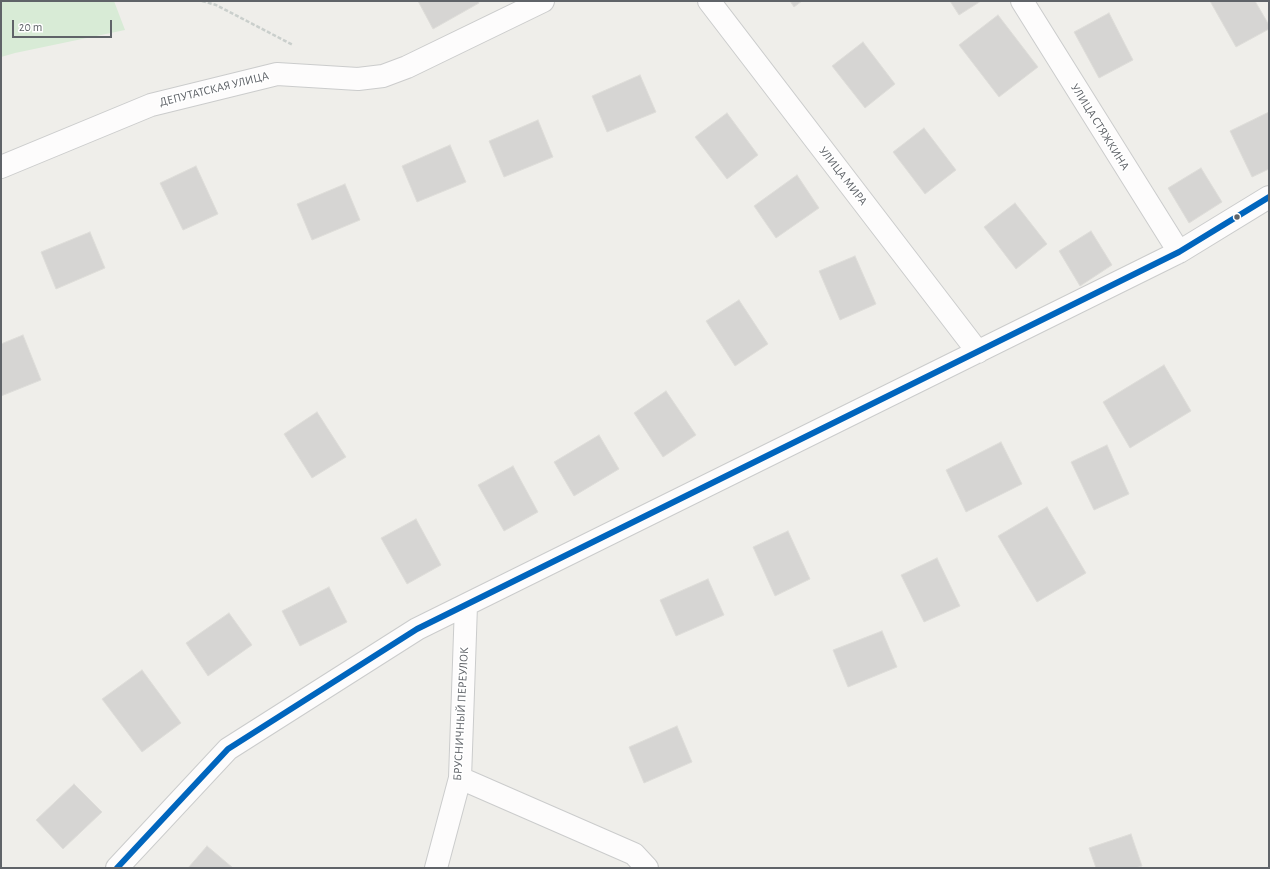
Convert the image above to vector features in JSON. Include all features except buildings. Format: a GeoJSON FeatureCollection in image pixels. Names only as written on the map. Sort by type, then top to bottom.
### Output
{"type":"FeatureCollection","features":[{"type":"Feature","properties":{"kind":"street","name":"ДЕПУТАТСКАЯ УЛИЦА"},"geometry":{"type":"LineString","coordinates":[[1,167],[151,105],[277,74],[358,79],[383,76],[407,67],[543,1]]}},
{"type":"Feature","properties":{"kind":"street","name":"УЛИЦА МИРА"},"geometry":{"type":"LineString","coordinates":[[709,1],[978,352]]}},
{"type":"Feature","properties":{"kind":"street","name":"УЛИЦА СТЯЖКИНА"},"geometry":{"type":"LineString","coordinates":[[1022,1],[1179,252]]}},
{"type":"Feature","properties":{"kind":"street"},"geometry":{"type":"LineString","coordinates":[[116,868],[228,749],[418,629],[1179,252],[1269,197]]}},
{"type":"Feature","properties":{"kind":"street","name":"БРУСНИЧНЫЙ ПЕРЕУЛОК"},"geometry":{"type":"LineString","coordinates":[[436,868],[460,778],[466,605]]}},
{"type":"Feature","properties":{"kind":"street"},"geometry":{"type":"LineString","coordinates":[[460,778],[634,854],[647,868]]}},
{"type":"Feature","properties":{"kind":"path"},"geometry":{"type":"LineString","coordinates":[[202,1],[216,5],[297,47]]}},
{"type":"Feature","properties":{"kind":"green space"},"geometry":{"type":"Polygon","coordinates":[[[1,1],[114,1],[125,30],[1,57],[1,1]]]}},
{"type":"Feature","properties":{"kind":"transit line"},"geometry":{"type":"LineString","coordinates":[[117,868],[228,749],[417,629],[1179,252],[1269,197]]}}]}
